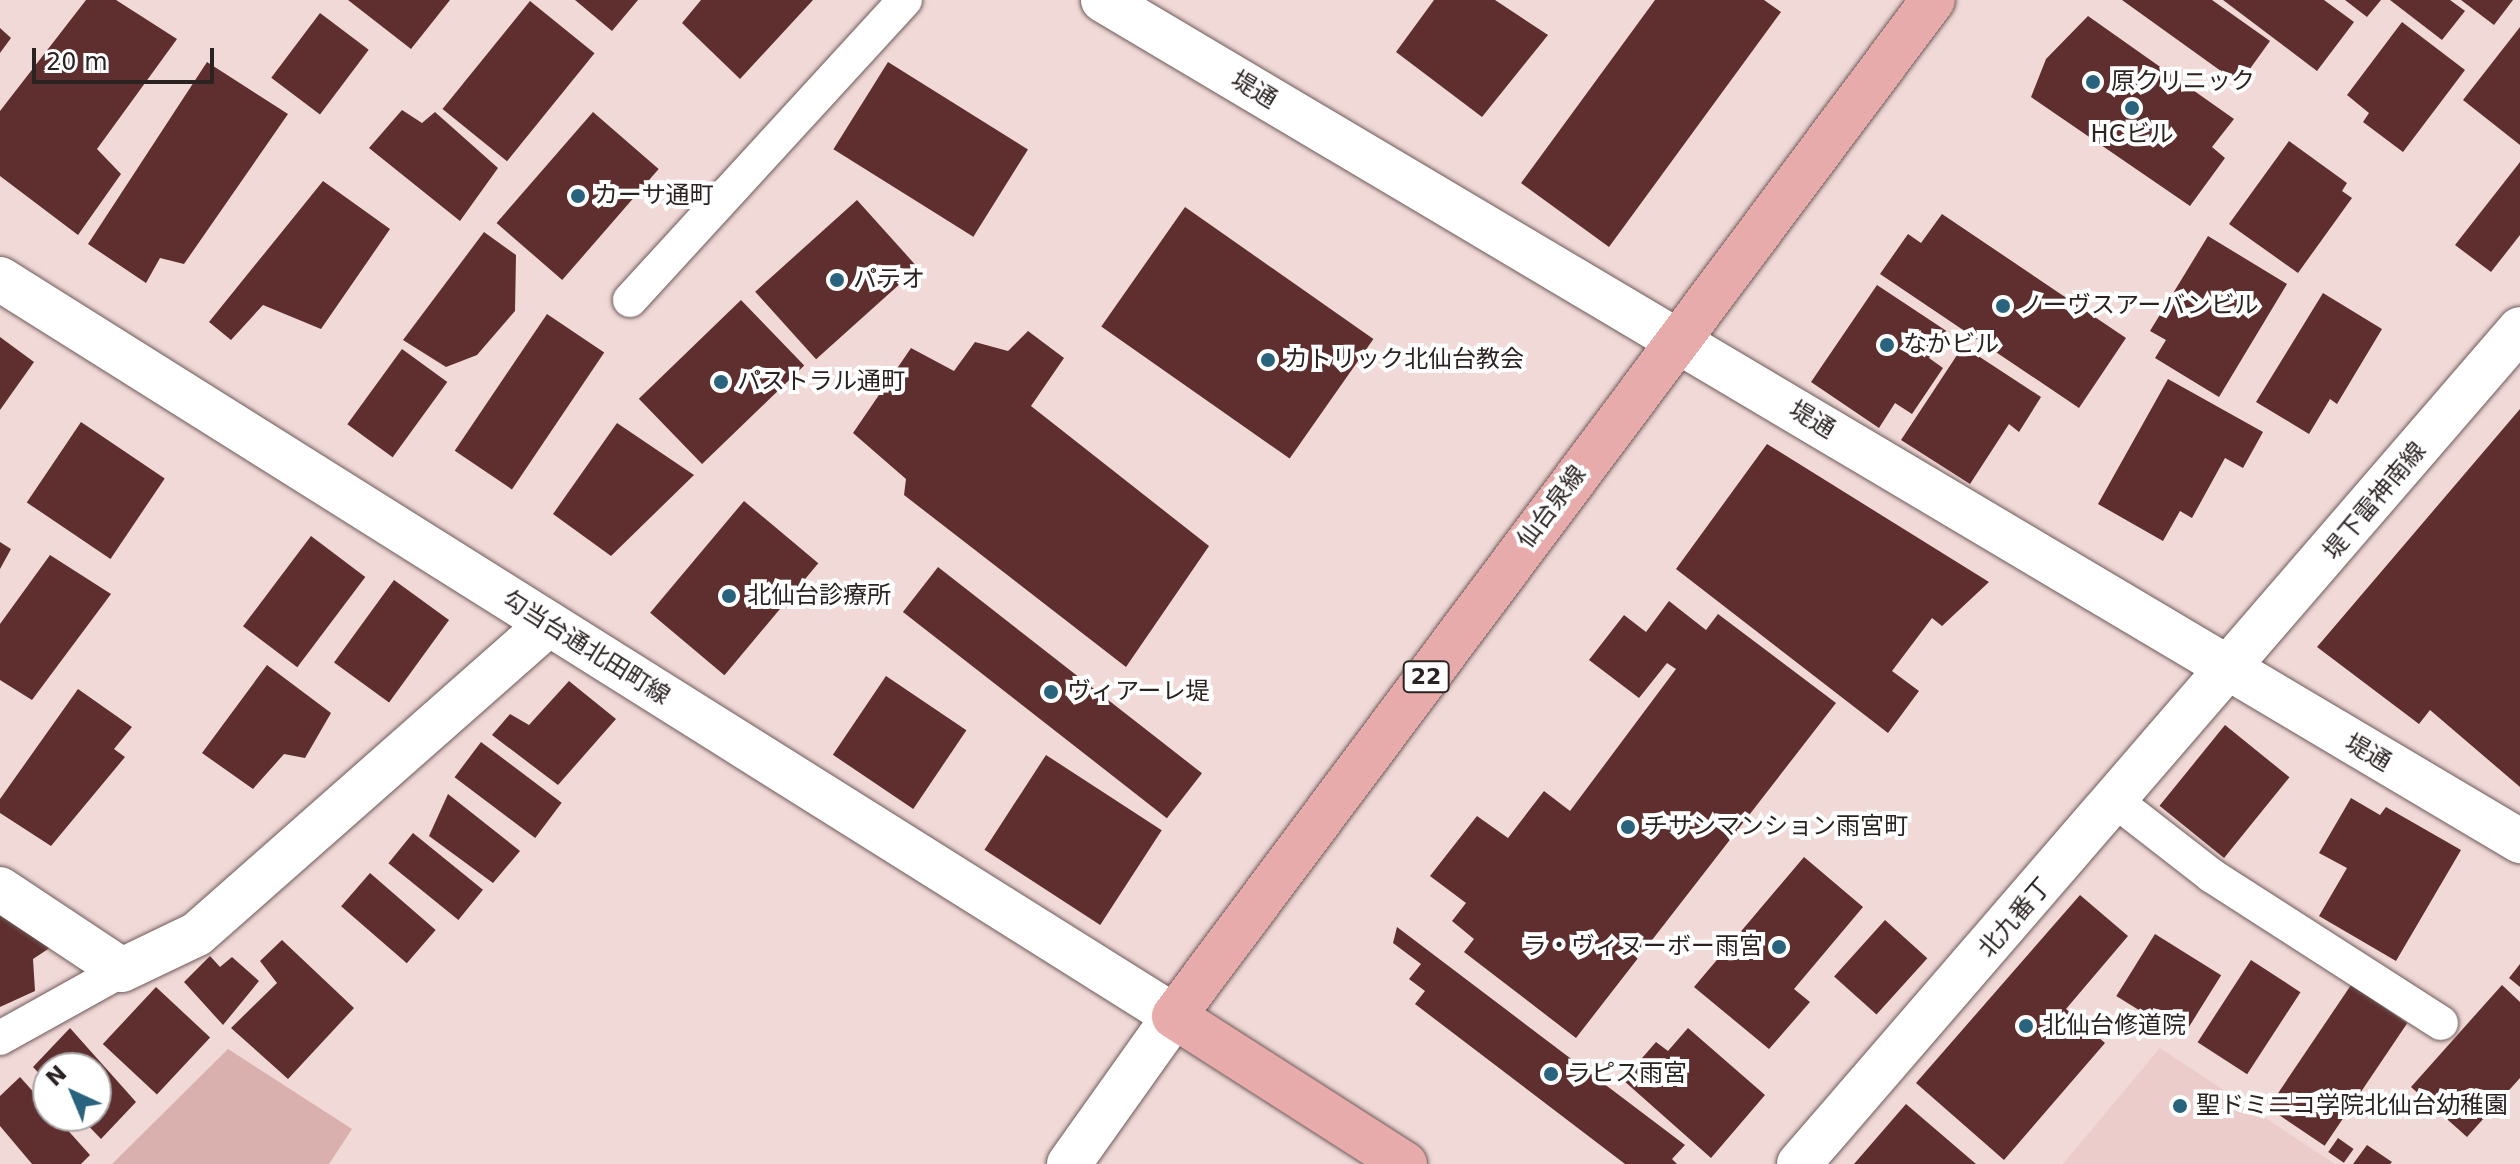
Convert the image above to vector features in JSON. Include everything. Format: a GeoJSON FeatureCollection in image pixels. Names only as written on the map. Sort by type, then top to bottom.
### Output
{"type":"FeatureCollection","features":[{"type":"Feature","properties":{"kind":"main road","name":"仙台泉線"},"geometry":{"type":"LineString","coordinates":[[1174,1016],[1677,338],[1933,0]]}},
{"type":"Feature","properties":{"kind":"main road"},"geometry":{"type":"LineString","coordinates":[[1174,1016],[1405,1164]]}},
{"type":"Feature","properties":{"kind":"street","name":"堤通"},"geometry":{"type":"LineString","coordinates":[[1104,0],[1677,338],[2231,673],[2520,841]]}},
{"type":"Feature","properties":{"kind":"street","name":"勾当台通北田町線"},"geometry":{"type":"LineString","coordinates":[[0,279],[1174,1016]]}},
{"type":"Feature","properties":{"kind":"street","name":"堤下雷神南線"},"geometry":{"type":"LineString","coordinates":[[2231,673],[2520,329]]}},
{"type":"Feature","properties":{"kind":"street"},"geometry":{"type":"LineString","coordinates":[[0,889],[122,970],[197,934],[549,624]]}},
{"type":"Feature","properties":{"kind":"street","name":"北九番丁"},"geometry":{"type":"LineString","coordinates":[[1799,1164],[2231,673]]}},
{"type":"Feature","properties":{"kind":"street"},"geometry":{"type":"LineString","coordinates":[[1069,1164],[1174,1016]]}},
{"type":"Feature","properties":{"kind":"lane"},"geometry":{"type":"LineString","coordinates":[[630,300],[905,0]]}},
{"type":"Feature","properties":{"kind":"lane"},"geometry":{"type":"LineString","coordinates":[[2117,802],[2212,876],[2441,1023]]}},
{"type":"Feature","properties":{"kind":"lane"},"geometry":{"type":"LineString","coordinates":[[0,1038],[122,970]]}},
{"type":"Feature","properties":{"kind":"shaded area","name":"聖ドミニコ学院北仙台幼稚園"},"geometry":{"type":"Polygon","coordinates":[[[2160,1048],[2335,1164],[2063,1164],[2160,1048]]]}},
{"type":"Feature","properties":{"kind":"shaded area"},"geometry":{"type":"Polygon","coordinates":[[[228,1049],[352,1129],[329,1164],[112,1164],[228,1049]]]}},
{"type":"Feature","properties":{"kind":"building"},"geometry":{"type":"Polygon","coordinates":[[[86,0],[116,0],[177,39],[97,149],[121,174],[78,235],[0,176],[0,111],[86,0]]]}},
{"type":"Feature","properties":{"kind":"building"},"geometry":{"type":"Polygon","coordinates":[[[348,0],[450,0],[411,49],[348,0]]]}},
{"type":"Feature","properties":{"kind":"building"},"geometry":{"type":"Polygon","coordinates":[[[575,0],[638,0],[612,31],[575,0]]]}},
{"type":"Feature","properties":{"kind":"building"},"geometry":{"type":"Polygon","coordinates":[[[701,0],[813,0],[740,79],[682,23],[701,0]]]}},
{"type":"Feature","properties":{"kind":"building"},"geometry":{"type":"Polygon","coordinates":[[[1434,0],[1495,0],[1548,35],[1482,117],[1396,52],[1434,0]]]}},
{"type":"Feature","properties":{"kind":"building"},"geometry":{"type":"Polygon","coordinates":[[[1655,0],[1764,0],[1781,12],[1609,247],[1521,183],[1655,0]]]}},
{"type":"Feature","properties":{"kind":"building"},"geometry":{"type":"Polygon","coordinates":[[[2122,0],[2212,0],[2270,41],[2239,84],[2122,0]]]}},
{"type":"Feature","properties":{"kind":"building"},"geometry":{"type":"Polygon","coordinates":[[[2223,0],[2324,0],[2354,22],[2317,71],[2223,0]]]}},
{"type":"Feature","properties":{"kind":"building"},"geometry":{"type":"Polygon","coordinates":[[[2345,0],[2381,0],[2367,17],[2345,0]]]}},
{"type":"Feature","properties":{"kind":"building"},"geometry":{"type":"Polygon","coordinates":[[[2390,0],[2450,0],[2465,11],[2442,40],[2390,0]]]}},
{"type":"Feature","properties":{"kind":"building"},"geometry":{"type":"Polygon","coordinates":[[[2461,0],[2513,0],[2494,25],[2461,0]]]}},
{"type":"Feature","properties":{"kind":"building"},"geometry":{"type":"Polygon","coordinates":[[[530,1],[595,53],[507,161],[443,109],[530,1]]]}},
{"type":"Feature","properties":{"kind":"building"},"geometry":{"type":"Polygon","coordinates":[[[320,13],[369,50],[320,114],[271,78],[320,13]]]}},
{"type":"Feature","properties":{"kind":"building","name":"HCビル"},"geometry":{"type":"Polygon","coordinates":[[[2088,16],[2234,119],[2212,147],[2225,158],[2190,206],[2031,97],[2046,59],[2088,16]]]}},
{"type":"Feature","properties":{"kind":"building"},"geometry":{"type":"Polygon","coordinates":[[[2402,22],[2465,70],[2403,152],[2363,122],[2369,113],[2347,95],[2402,22]]]}},
{"type":"Feature","properties":{"kind":"building"},"geometry":{"type":"Polygon","coordinates":[[[2520,27],[2520,145],[2463,100],[2520,27]]]}},
{"type":"Feature","properties":{"kind":"building"},"geometry":{"type":"Polygon","coordinates":[[[0,28],[11,38],[0,53],[0,28]]]}},
{"type":"Feature","properties":{"kind":"building"},"geometry":{"type":"Polygon","coordinates":[[[207,62],[288,114],[184,264],[160,258],[146,283],[88,244],[207,62]]]}},
{"type":"Feature","properties":{"kind":"building"},"geometry":{"type":"Polygon","coordinates":[[[888,62],[1028,149],[973,237],[833,149],[888,62]]]}},
{"type":"Feature","properties":{"kind":"building"},"geometry":{"type":"Polygon","coordinates":[[[402,110],[422,123],[435,112],[498,168],[460,221],[369,148],[402,110]]]}},
{"type":"Feature","properties":{"kind":"building","name":"カーサ通町"},"geometry":{"type":"Polygon","coordinates":[[[593,112],[659,169],[562,280],[497,223],[593,112]]]}},
{"type":"Feature","properties":{"kind":"building"},"geometry":{"type":"Polygon","coordinates":[[[2289,141],[2347,183],[2342,191],[2352,198],[2298,273],[2229,224],[2289,141]]]}},
{"type":"Feature","properties":{"kind":"building"},"geometry":{"type":"Polygon","coordinates":[[[2520,162],[2520,235],[2491,272],[2455,245],[2520,162]]]}},
{"type":"Feature","properties":{"kind":"building"},"geometry":{"type":"Polygon","coordinates":[[[323,181],[390,229],[321,329],[263,305],[231,340],[209,322],[323,181]]]}},
{"type":"Feature","properties":{"kind":"building","name":"パテオ"},"geometry":{"type":"Polygon","coordinates":[[[857,200],[918,268],[816,359],[755,292],[857,200]]]}},
{"type":"Feature","properties":{"kind":"building"},"geometry":{"type":"Polygon","coordinates":[[[1185,207],[1373,339],[1290,459],[1101,327],[1185,207]]]}},
{"type":"Feature","properties":{"kind":"building","name":"ノーヴスアーバンビル"},"geometry":{"type":"Polygon","coordinates":[[[1942,214],[2126,338],[2079,408],[1880,274],[1908,234],[1921,243],[1942,214]]]}},
{"type":"Feature","properties":{"kind":"building"},"geometry":{"type":"Polygon","coordinates":[[[484,232],[516,255],[515,311],[477,355],[446,367],[403,340],[484,232]]]}},
{"type":"Feature","properties":{"kind":"building"},"geometry":{"type":"Polygon","coordinates":[[[2208,236],[2287,284],[2219,397],[2155,358],[2166,340],[2150,331],[2208,236]]]}},
{"type":"Feature","properties":{"kind":"building","name":"なかビル"},"geometry":{"type":"Polygon","coordinates":[[[1877,285],[1948,332],[1929,358],[1943,368],[1912,414],[1895,403],[1879,428],[1811,382],[1877,285]]]}},
{"type":"Feature","properties":{"kind":"building"},"geometry":{"type":"Polygon","coordinates":[[[2323,293],[2382,329],[2337,404],[2330,399],[2309,434],[2256,402],[2323,293]]]}},
{"type":"Feature","properties":{"kind":"building","name":"パストラル通町"},"geometry":{"type":"Polygon","coordinates":[[[741,300],[804,365],[702,464],[639,399],[741,300]]]}},
{"type":"Feature","properties":{"kind":"building"},"geometry":{"type":"Polygon","coordinates":[[[547,314],[604,353],[512,489],[455,451],[547,314]]]}},
{"type":"Feature","properties":{"kind":"building"},"geometry":{"type":"Polygon","coordinates":[[[1028,331],[1064,358],[1031,406],[1209,546],[1126,667],[904,495],[906,479],[853,433],[911,348],[954,371],[975,342],[1008,351],[1028,331]]]}},
{"type":"Feature","properties":{"kind":"building"},"geometry":{"type":"Polygon","coordinates":[[[0,337],[34,362],[0,410],[0,337]]]}},
{"type":"Feature","properties":{"kind":"building"},"geometry":{"type":"Polygon","coordinates":[[[1963,346],[2041,397],[2019,432],[2009,424],[1970,484],[1901,440],[1963,346]]]}},
{"type":"Feature","properties":{"kind":"building"},"geometry":{"type":"Polygon","coordinates":[[[402,349],[447,382],[393,457],[347,424],[402,349]]]}},
{"type":"Feature","properties":{"kind":"building"},"geometry":{"type":"Polygon","coordinates":[[[2168,379],[2263,432],[2243,468],[2225,458],[2192,518],[2180,511],[2163,541],[2098,504],[2168,379]]]}},
{"type":"Feature","properties":{"kind":"building"},"geometry":{"type":"Polygon","coordinates":[[[2520,409],[2520,787],[2430,710],[2419,724],[2317,647],[2520,409]]]}},
{"type":"Feature","properties":{"kind":"building"},"geometry":{"type":"Polygon","coordinates":[[[81,422],[165,478],[110,559],[27,502],[81,422]]]}},
{"type":"Feature","properties":{"kind":"building"},"geometry":{"type":"Polygon","coordinates":[[[617,423],[694,475],[611,556],[553,514],[617,423]]]}},
{"type":"Feature","properties":{"kind":"building"},"geometry":{"type":"Polygon","coordinates":[[[1767,444],[1989,582],[1942,626],[1932,618],[1892,671],[1919,691],[1888,733],[1676,569],[1767,444]]]}},
{"type":"Feature","properties":{"kind":"building"},"geometry":{"type":"Polygon","coordinates":[[[744,501],[818,563],[724,675],[650,613],[744,501]]]}},
{"type":"Feature","properties":{"kind":"building"},"geometry":{"type":"Polygon","coordinates":[[[311,536],[365,577],[297,667],[243,626],[311,536]]]}},
{"type":"Feature","properties":{"kind":"building"},"geometry":{"type":"Polygon","coordinates":[[[0,542],[11,549],[0,569],[0,542]]]}},
{"type":"Feature","properties":{"kind":"building"},"geometry":{"type":"Polygon","coordinates":[[[50,555],[111,594],[32,700],[0,680],[0,624],[50,555]]]}},
{"type":"Feature","properties":{"kind":"building","name":"ヴィアーレ堤"},"geometry":{"type":"Polygon","coordinates":[[[938,567],[1202,773],[1167,818],[903,612],[938,567]]]}},
{"type":"Feature","properties":{"kind":"building"},"geometry":{"type":"Polygon","coordinates":[[[394,580],[449,620],[389,702],[334,663],[394,580]]]}},
{"type":"Feature","properties":{"kind":"building","name":"チサンマンション雨宮町"},"geometry":{"type":"Polygon","coordinates":[[[1669,601],[1706,630],[1718,614],[1836,703],[1576,1038],[1464,952],[1474,939],[1452,921],[1466,903],[1430,876],[1477,816],[1508,838],[1544,791],[1570,811],[1676,669],[1667,663],[1639,698],[1589,660],[1624,615],[1646,632],[1669,601]]]}},
{"type":"Feature","properties":{"kind":"building"},"geometry":{"type":"Polygon","coordinates":[[[267,665],[331,713],[305,758],[284,754],[253,789],[202,753],[267,665]]]}},
{"type":"Feature","properties":{"kind":"building"},"geometry":{"type":"Polygon","coordinates":[[[886,676],[966,730],[913,809],[833,755],[886,676]]]}},
{"type":"Feature","properties":{"kind":"building"},"geometry":{"type":"Polygon","coordinates":[[[569,681],[616,719],[558,785],[492,735],[510,714],[529,725],[569,681]]]}},
{"type":"Feature","properties":{"kind":"building"},"geometry":{"type":"Polygon","coordinates":[[[78,689],[132,727],[114,749],[125,757],[51,846],[0,813],[0,799],[78,689]]]}},
{"type":"Feature","properties":{"kind":"building"},"geometry":{"type":"Polygon","coordinates":[[[2225,725],[2290,777],[2224,858],[2160,806],[2225,725]]]}},
{"type":"Feature","properties":{"kind":"building"},"geometry":{"type":"Polygon","coordinates":[[[481,742],[562,803],[535,838],[455,777],[481,742]]]}},
{"type":"Feature","properties":{"kind":"building"},"geometry":{"type":"Polygon","coordinates":[[[1046,755],[1162,830],[1100,925],[984,850],[1046,755]]]}},
{"type":"Feature","properties":{"kind":"building"},"geometry":{"type":"Polygon","coordinates":[[[448,794],[520,851],[493,883],[429,836],[448,794]]]}},
{"type":"Feature","properties":{"kind":"building"},"geometry":{"type":"Polygon","coordinates":[[[2351,798],[2380,815],[2386,807],[2461,850],[2396,961],[2319,916],[2347,868],[2319,853],[2351,798]]]}},
{"type":"Feature","properties":{"kind":"building"},"geometry":{"type":"Polygon","coordinates":[[[413,833],[483,890],[458,920],[388,863],[413,833]]]}},
{"type":"Feature","properties":{"kind":"building","name":"ラ・ヴィヌーボー雨宮"},"geometry":{"type":"Polygon","coordinates":[[[1804,857],[1863,907],[1794,989],[1810,1002],[1769,1049],[1694,987],[1804,857]]]}},
{"type":"Feature","properties":{"kind":"building"},"geometry":{"type":"Polygon","coordinates":[[[370,873],[436,930],[407,963],[341,906],[370,873]]]}},
{"type":"Feature","properties":{"kind":"building","name":"北仙台修道院"},"geometry":{"type":"Polygon","coordinates":[[[2080,895],[2128,936],[2066,1009],[2105,1043],[2004,1160],[1916,1083],[2080,895]]]}},
{"type":"Feature","properties":{"kind":"building"},"geometry":{"type":"Polygon","coordinates":[[[0,912],[51,947],[33,959],[35,991],[0,1007],[0,912]]]}},
{"type":"Feature","properties":{"kind":"building"},"geometry":{"type":"Polygon","coordinates":[[[1885,920],[1927,958],[1877,1015],[1834,976],[1885,920]]]}},
{"type":"Feature","properties":{"kind":"building","name":"ラピス雨宮"},"geometry":{"type":"Polygon","coordinates":[[[1397,927],[1685,1145],[1672,1159],[1677,1164],[1625,1164],[1415,1004],[1425,991],[1409,979],[1421,964],[1393,943],[1397,927]]]}},
{"type":"Feature","properties":{"kind":"building"},"geometry":{"type":"Polygon","coordinates":[[[2155,934],[2221,975],[2182,1037],[2116,996],[2155,934]]]}},
{"type":"Feature","properties":{"kind":"building"},"geometry":{"type":"Polygon","coordinates":[[[282,940],[354,1008],[288,1079],[231,1028],[277,983],[260,961],[282,940]]]}},
{"type":"Feature","properties":{"kind":"building"},"geometry":{"type":"Polygon","coordinates":[[[210,956],[220,967],[232,957],[259,981],[223,1025],[184,982],[210,956]]]}},
{"type":"Feature","properties":{"kind":"building"},"geometry":{"type":"Polygon","coordinates":[[[2251,960],[2300,992],[2247,1074],[2198,1042],[2251,960]]]}},
{"type":"Feature","properties":{"kind":"building"},"geometry":{"type":"Polygon","coordinates":[[[2520,964],[2520,987],[2509,978],[2520,964]]]}},
{"type":"Feature","properties":{"kind":"building"},"geometry":{"type":"Polygon","coordinates":[[[2351,985],[2407,1023],[2325,1146],[2268,1108],[2351,985]]]}},
{"type":"Feature","properties":{"kind":"building"},"geometry":{"type":"Polygon","coordinates":[[[2502,985],[2520,1002],[2520,1078],[2467,1137],[2411,1087],[2502,985]]]}},
{"type":"Feature","properties":{"kind":"building"},"geometry":{"type":"Polygon","coordinates":[[[156,987],[210,1037],[157,1095],[103,1044],[156,987]]]}},
{"type":"Feature","properties":{"kind":"building"},"geometry":{"type":"Polygon","coordinates":[[[70,1028],[91,1052],[47,1052],[70,1028]]]}},
{"type":"Feature","properties":{"kind":"building"},"geometry":{"type":"Polygon","coordinates":[[[1688,1028],[1765,1095],[1711,1158],[1623,1080],[1656,1042],[1668,1051],[1688,1028]]]}},
{"type":"Feature","properties":{"kind":"building"},"geometry":{"type":"Polygon","coordinates":[[[112,1075],[136,1102],[112,1127],[112,1075]]]}},
{"type":"Feature","properties":{"kind":"building"},"geometry":{"type":"Polygon","coordinates":[[[20,1077],[32,1090],[32,1132],[69,1132],[90,1155],[81,1164],[32,1164],[0,1126],[0,1096],[20,1077]]]}},
{"type":"Feature","properties":{"kind":"building"},"geometry":{"type":"Polygon","coordinates":[[[1906,1104],[1976,1164],[1854,1164],[1906,1104]]]}},
{"type":"Feature","properties":{"kind":"building"},"geometry":{"type":"Polygon","coordinates":[[[94,1132],[108,1132],[101,1139],[94,1132]]]}},
{"type":"Feature","properties":{"kind":"building"},"geometry":{"type":"Polygon","coordinates":[[[2338,1138],[2354,1149],[2344,1163],[2328,1152],[2338,1138]]]}},
{"type":"Feature","properties":{"kind":"building"},"geometry":{"type":"Polygon","coordinates":[[[2367,1145],[2392,1162],[2353,1164],[2367,1145]]]}},
{"type":"Feature","properties":{"kind":"place","name":"原クリニック"},"geometry":{"type":"Point","coordinates":[2093,82]}},
{"type":"Feature","properties":{"kind":"place","name":"HCビル"},"geometry":{"type":"Point","coordinates":[2132,108]}},
{"type":"Feature","properties":{"kind":"place","name":"カーサ通町"},"geometry":{"type":"Point","coordinates":[578,196]}},
{"type":"Feature","properties":{"kind":"place","name":"パテオ"},"geometry":{"type":"Point","coordinates":[837,280]}},
{"type":"Feature","properties":{"kind":"place","name":"ノーヴスアーバンビル"},"geometry":{"type":"Point","coordinates":[2003,306]}},
{"type":"Feature","properties":{"kind":"place","name":"なかビル"},"geometry":{"type":"Point","coordinates":[1887,345]}},
{"type":"Feature","properties":{"kind":"place","name":"カトリック北仙台教会"},"geometry":{"type":"Point","coordinates":[1268,360]}},
{"type":"Feature","properties":{"kind":"place","name":"パストラル通町"},"geometry":{"type":"Point","coordinates":[721,382]}},
{"type":"Feature","properties":{"kind":"place","name":"北仙台診療所"},"geometry":{"type":"Point","coordinates":[729,596]}},
{"type":"Feature","properties":{"kind":"place","name":"ヴィアーレ堤"},"geometry":{"type":"Point","coordinates":[1051,692]}},
{"type":"Feature","properties":{"kind":"place","name":"チサンマンション雨宮町"},"geometry":{"type":"Point","coordinates":[1628,827]}},
{"type":"Feature","properties":{"kind":"place","name":"ラ・ヴィヌーボー雨宮"},"geometry":{"type":"Point","coordinates":[1779,947]}},
{"type":"Feature","properties":{"kind":"place","name":"北仙台修道院"},"geometry":{"type":"Point","coordinates":[2026,1026]}},
{"type":"Feature","properties":{"kind":"place","name":"ラピス雨宮"},"geometry":{"type":"Point","coordinates":[1551,1074]}},
{"type":"Feature","properties":{"kind":"place","name":"聖ドミニコ学院北仙台幼稚園"},"geometry":{"type":"Point","coordinates":[2180,1106]}}]}
